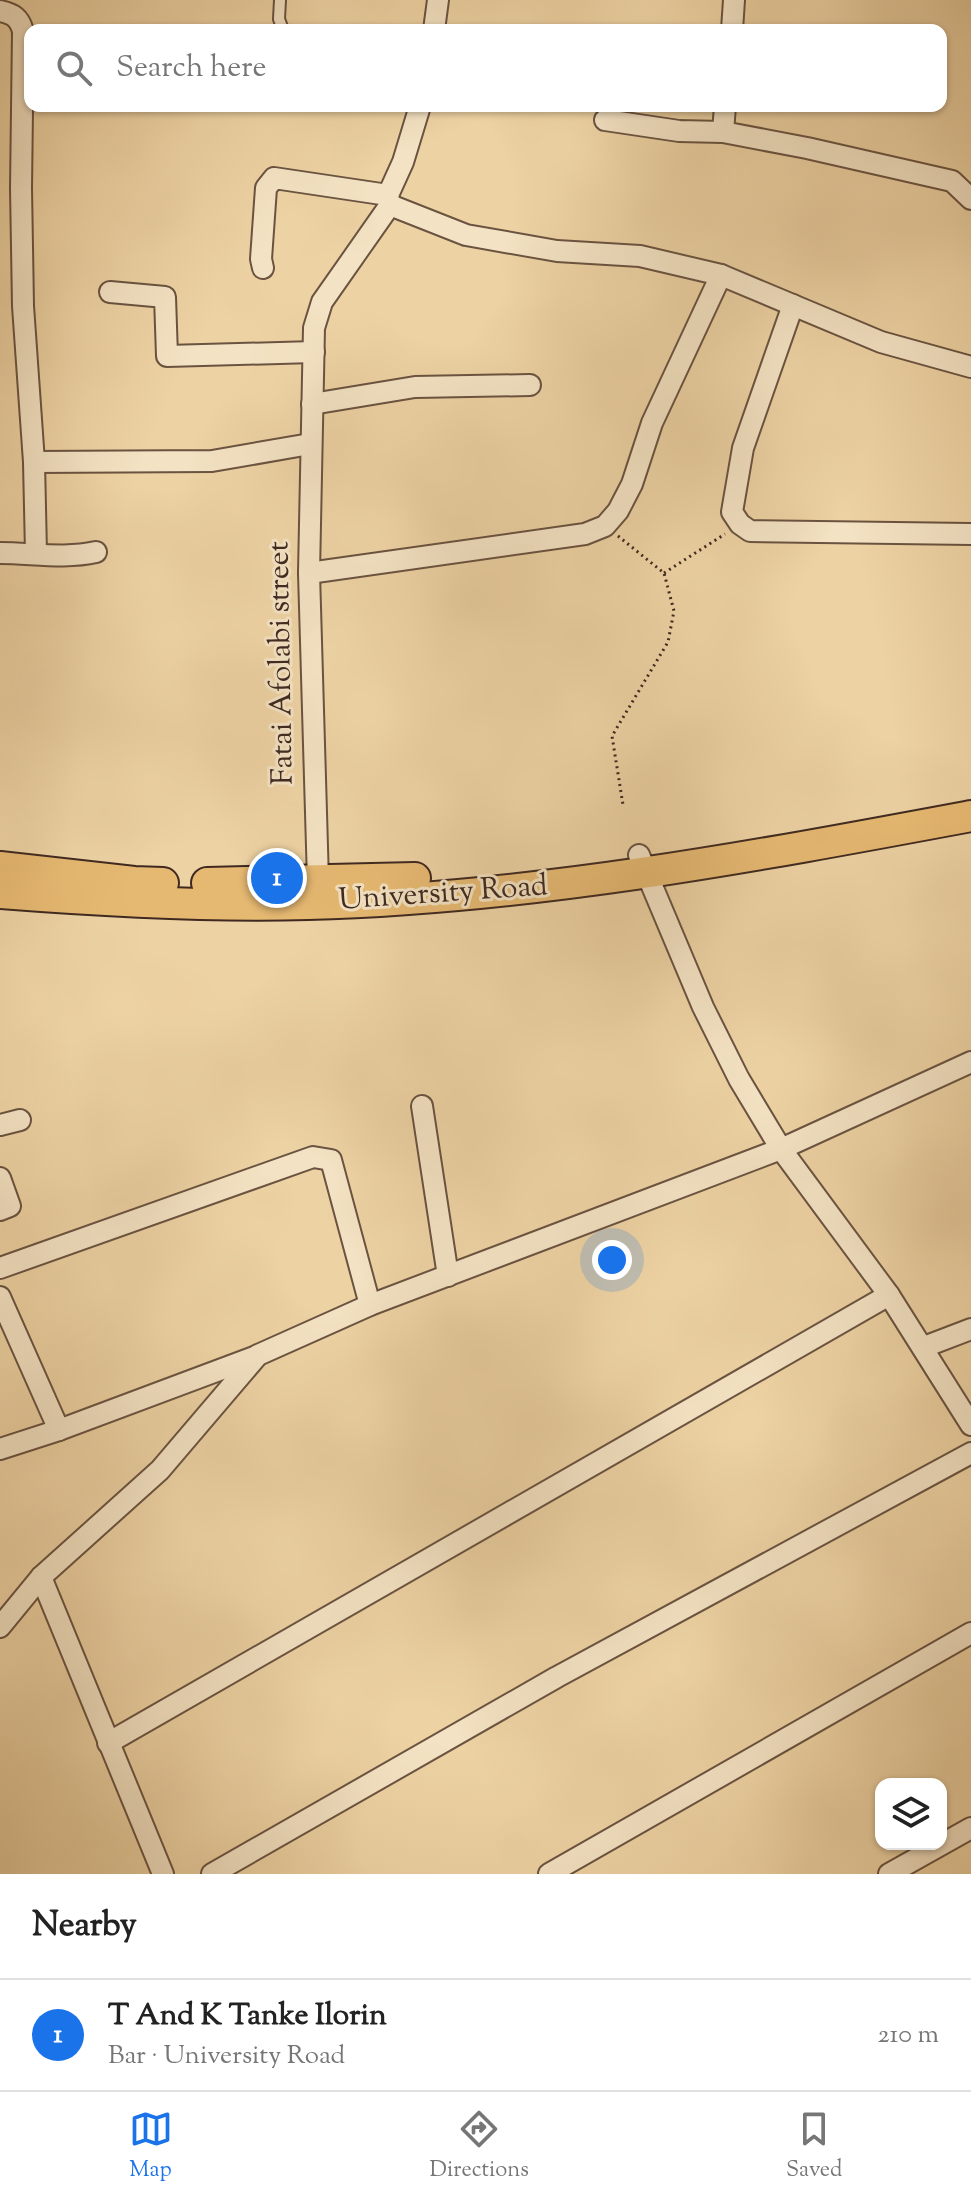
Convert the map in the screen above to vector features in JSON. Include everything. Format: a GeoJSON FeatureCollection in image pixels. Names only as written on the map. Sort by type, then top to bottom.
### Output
{"type":"FeatureCollection","features":[{"type":"Feature","properties":{"kind":"main road","name":"University Road"},"geometry":{"type":"LineString","coordinates":[[0,893],[133,903],[307,905],[470,895],[568,885],[642,864],[971,800]]}},
{"type":"Feature","properties":{"kind":"main road","name":"University Road"},"geometry":{"type":"LineString","coordinates":[[0,867],[134,882],[469,876],[771,853],[971,816]]}},
{"type":"Feature","properties":{"kind":"street"},"geometry":{"type":"LineString","coordinates":[[435,24],[438,0]]}},
{"type":"Feature","properties":{"kind":"street"},"geometry":{"type":"LineString","coordinates":[[732,24],[734,0]]}},
{"type":"Feature","properties":{"kind":"street"},"geometry":{"type":"LineString","coordinates":[[0,11],[12,14],[20,21],[23,31],[23,306],[34,462],[36,553]]}},
{"type":"Feature","properties":{"kind":"street","name":"Fatai Afolabi street"},"geometry":{"type":"LineString","coordinates":[[318,881],[309,573],[314,328],[322,302],[389,200],[418,112]]}},
{"type":"Feature","properties":{"kind":"street"},"geometry":{"type":"LineString","coordinates":[[723,132],[725,112]]}},
{"type":"Feature","properties":{"kind":"street"},"geometry":{"type":"LineString","coordinates":[[605,120],[679,131],[723,132],[952,181],[971,199]]}},
{"type":"Feature","properties":{"kind":"street"},"geometry":{"type":"LineString","coordinates":[[263,268],[266,188],[274,178],[389,200],[466,235],[557,251],[640,256],[721,275],[881,342],[971,367]]}},
{"type":"Feature","properties":{"kind":"street"},"geometry":{"type":"LineString","coordinates":[[309,573],[585,534],[605,526],[618,511],[632,484],[652,423],[721,275]]}},
{"type":"Feature","properties":{"kind":"street"},"geometry":{"type":"LineString","coordinates":[[110,292],[165,297],[167,356],[314,352]]}},
{"type":"Feature","properties":{"kind":"street"},"geometry":{"type":"LineString","coordinates":[[793,305],[743,448],[732,512],[740,524],[750,531],[971,534]]}},
{"type":"Feature","properties":{"kind":"street"},"geometry":{"type":"LineString","coordinates":[[312,404],[415,387],[530,385]]}},
{"type":"Feature","properties":{"kind":"street"},"geometry":{"type":"LineString","coordinates":[[34,462],[212,461],[310,444]]}},
{"type":"Feature","properties":{"kind":"street"},"geometry":{"type":"LineString","coordinates":[[0,553],[73,557],[96,552]]}},
{"type":"Feature","properties":{"kind":"street"},"geometry":{"type":"LineString","coordinates":[[642,864],[703,1007],[739,1079],[781,1149],[924,1347],[971,1425]]}},
{"type":"Feature","properties":{"kind":"street"},"geometry":{"type":"LineString","coordinates":[[0,1449],[258,1355],[370,1305],[781,1149],[971,1062]]}},
{"type":"Feature","properties":{"kind":"street"},"geometry":{"type":"LineString","coordinates":[[422,1106],[448,1276]]}},
{"type":"Feature","properties":{"kind":"street"},"geometry":{"type":"LineString","coordinates":[[0,1268],[313,1157],[331,1160],[370,1305]]}},
{"type":"Feature","properties":{"kind":"street"},"geometry":{"type":"LineString","coordinates":[[0,1178],[10,1206],[0,1210]]}},
{"type":"Feature","properties":{"kind":"street"},"geometry":{"type":"LineString","coordinates":[[108,1743],[889,1295]]}},
{"type":"Feature","properties":{"kind":"street"},"geometry":{"type":"LineString","coordinates":[[0,1297],[59,1430]]}},
{"type":"Feature","properties":{"kind":"street"},"geometry":{"type":"LineString","coordinates":[[924,1347],[971,1329]]}},
{"type":"Feature","properties":{"kind":"street"},"geometry":{"type":"LineString","coordinates":[[0,1627],[41,1577],[160,1470],[258,1355]]}},
{"type":"Feature","properties":{"kind":"street"},"geometry":{"type":"LineString","coordinates":[[212,1874],[557,1677],[971,1453]]}},
{"type":"Feature","properties":{"kind":"street"},"geometry":{"type":"LineString","coordinates":[[41,1577],[163,1874]]}},
{"type":"Feature","properties":{"kind":"street"},"geometry":{"type":"LineString","coordinates":[[549,1874],[971,1633]]}},
{"type":"Feature","properties":{"kind":"street"},"geometry":{"type":"LineString","coordinates":[[889,1874],[971,1828]]}},
{"type":"Feature","properties":{"kind":"lane"},"geometry":{"type":"LineString","coordinates":[[280,0],[281,24]]}},
{"type":"Feature","properties":{"kind":"path"},"geometry":{"type":"LineString","coordinates":[[664,573],[740,524]]}},
{"type":"Feature","properties":{"kind":"path"},"geometry":{"type":"LineString","coordinates":[[605,526],[664,573],[674,611],[668,642],[612,736],[623,805]]}},
{"type":"Feature","properties":{"kind":"place","name":"T And K Tanke Ilorin"},"geometry":{"type":"Point","coordinates":[277,878]}}]}
